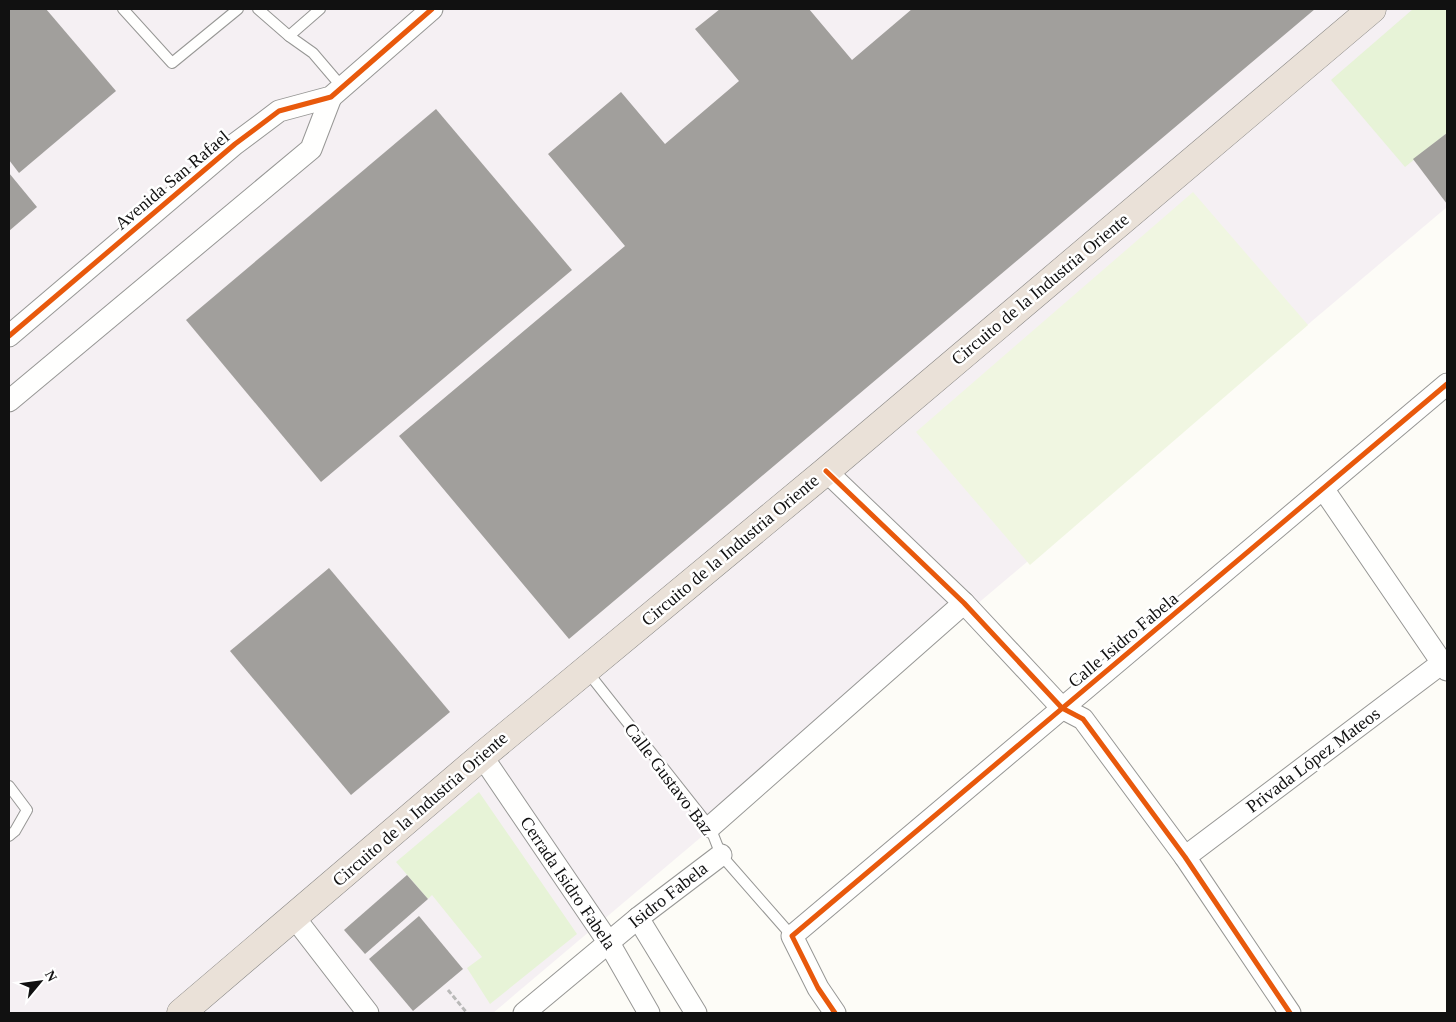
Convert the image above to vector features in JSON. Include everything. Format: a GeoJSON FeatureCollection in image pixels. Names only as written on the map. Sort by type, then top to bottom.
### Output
{"type":"FeatureCollection","features":[{"type":"Feature","properties":{"kind":"highway","name":"Circuito de la Industria Oriente"},"geometry":{"type":"LineString","coordinates":[[181,1013],[482,756],[826,471],[1372,9]]}},
{"type":"Feature","properties":{"kind":"street","name":"Avenida San Rafael"},"geometry":{"type":"LineString","coordinates":[[9,336],[236,144],[279,111],[337,92],[432,9]]}},
{"type":"Feature","properties":{"kind":"street","name":"Avenida San Rafael"},"geometry":{"type":"LineString","coordinates":[[9,401],[311,149],[337,92]]}},
{"type":"Feature","properties":{"kind":"street","name":"Calle Isidro Fabela"},"geometry":{"type":"LineString","coordinates":[[792,936],[1324,490],[1447,384]]}},
{"type":"Feature","properties":{"kind":"street"},"geometry":{"type":"LineString","coordinates":[[826,471],[964,602],[1062,708],[1083,719],[1184,857],[1290,1013]]}},
{"type":"Feature","properties":{"kind":"street"},"geometry":{"type":"LineString","coordinates":[[1324,490],[1444,667]]}},
{"type":"Feature","properties":{"kind":"street"},"geometry":{"type":"LineString","coordinates":[[710,828],[964,602]]}},
{"type":"Feature","properties":{"kind":"street","name":"Privada López Mateos"},"geometry":{"type":"LineString","coordinates":[[1184,857],[1444,667]]}},
{"type":"Feature","properties":{"kind":"street","name":"Cerrada Isidro Fabela"},"geometry":{"type":"LineString","coordinates":[[482,756],[609,943],[649,1013]]}},
{"type":"Feature","properties":{"kind":"street","name":"Isidro Fabela"},"geometry":{"type":"LineString","coordinates":[[524,1013],[638,918],[720,855]]}},
{"type":"Feature","properties":{"kind":"street"},"geometry":{"type":"LineString","coordinates":[[294,917],[368,1013]]}},
{"type":"Feature","properties":{"kind":"street"},"geometry":{"type":"LineString","coordinates":[[638,918],[696,1013]]}},
{"type":"Feature","properties":{"kind":"street","name":"Calle Gustavo Baz"},"geometry":{"type":"LineString","coordinates":[[792,936],[818,988],[835,1013]]}},
{"type":"Feature","properties":{"kind":"lane"},"geometry":{"type":"LineString","coordinates":[[123,9],[172,63],[238,9]]}},
{"type":"Feature","properties":{"kind":"lane"},"geometry":{"type":"LineString","coordinates":[[258,9],[289,36],[313,53],[337,92]]}},
{"type":"Feature","properties":{"kind":"lane"},"geometry":{"type":"LineString","coordinates":[[289,36],[320,9]]}},
{"type":"Feature","properties":{"kind":"lane","name":"Calle Gustavo Baz"},"geometry":{"type":"LineString","coordinates":[[586,669],[710,828],[720,855],[792,936]]}},
{"type":"Feature","properties":{"kind":"lane"},"geometry":{"type":"LineString","coordinates":[[9,786],[27,810],[15,831],[9,836]]}},
{"type":"Feature","properties":{"kind":"path"},"geometry":{"type":"LineString","coordinates":[[448,990],[467,1013]]}},
{"type":"Feature","properties":{"kind":"shaded area"},"geometry":{"type":"Polygon","coordinates":[[[9,9],[1447,9],[1447,207],[493,1013],[9,1013],[9,9]]]}},
{"type":"Feature","properties":{"kind":"green space"},"geometry":{"type":"Polygon","coordinates":[[[1413,9],[1447,9],[1447,133],[1405,167],[1331,80],[1413,9]]]}},
{"type":"Feature","properties":{"kind":"green space"},"geometry":{"type":"Polygon","coordinates":[[[1193,192],[1308,325],[1030,565],[916,432],[1193,192]]]}},
{"type":"Feature","properties":{"kind":"green space"},"geometry":{"type":"Polygon","coordinates":[[[479,792],[577,934],[490,1004],[467,968],[482,957],[432,895],[428,899],[396,862],[479,792]]]}},
{"type":"Feature","properties":{"kind":"building"},"geometry":{"type":"Polygon","coordinates":[[[9,9],[46,9],[116,91],[19,173],[9,160],[9,9]]]}},
{"type":"Feature","properties":{"kind":"building"},"geometry":{"type":"Polygon","coordinates":[[[720,9],[809,9],[852,60],[912,9],[1315,9],[569,639],[399,436],[625,246],[548,154],[621,92],[665,144],[739,81],[695,29],[720,9]]]}},
{"type":"Feature","properties":{"kind":"building"},"geometry":{"type":"Polygon","coordinates":[[[436,109],[572,270],[321,482],[186,320],[436,109]]]}},
{"type":"Feature","properties":{"kind":"building"},"geometry":{"type":"Polygon","coordinates":[[[1447,133],[1447,204],[1413,159],[1447,133]]]}},
{"type":"Feature","properties":{"kind":"building"},"geometry":{"type":"Polygon","coordinates":[[[9,173],[37,207],[9,231],[9,173]]]}},
{"type":"Feature","properties":{"kind":"building"},"geometry":{"type":"Polygon","coordinates":[[[329,568],[450,712],[351,795],[230,651],[329,568]]]}},
{"type":"Feature","properties":{"kind":"building"},"geometry":{"type":"Polygon","coordinates":[[[407,875],[428,899],[365,954],[344,930],[407,875]]]}},
{"type":"Feature","properties":{"kind":"building"},"geometry":{"type":"Polygon","coordinates":[[[419,916],[463,969],[413,1011],[369,959],[419,916]]]}},
{"type":"Feature","properties":{"kind":"cycle path"},"geometry":{"type":"LineString","coordinates":[[9,336],[235,144],[279,111],[331,97],[432,9]]}},
{"type":"Feature","properties":{"kind":"cycle path"},"geometry":{"type":"LineString","coordinates":[[835,1013],[818,988],[792,936],[1447,384]]}},
{"type":"Feature","properties":{"kind":"cycle path"},"geometry":{"type":"LineString","coordinates":[[826,471],[964,603],[1062,708],[1083,719],[1185,857],[1290,1013]]}}]}
